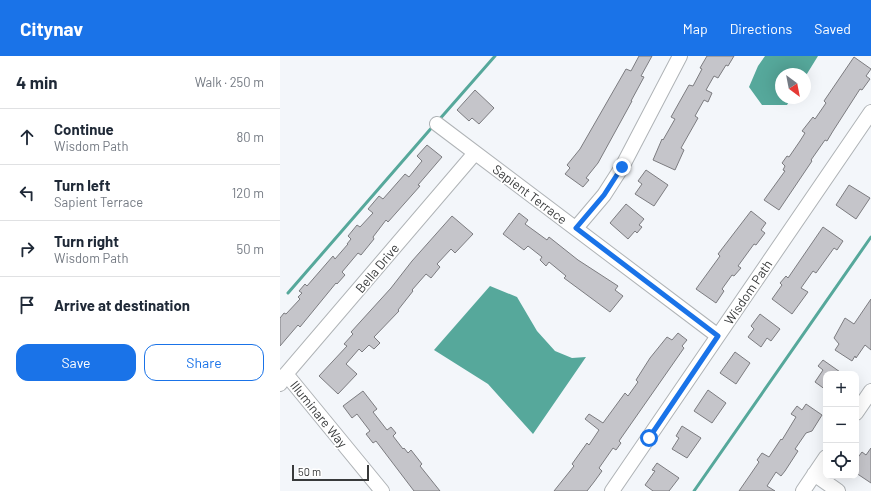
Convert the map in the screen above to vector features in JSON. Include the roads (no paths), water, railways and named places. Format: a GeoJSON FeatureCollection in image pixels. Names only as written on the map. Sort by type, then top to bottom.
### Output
{"type":"FeatureCollection","features":[{"type":"Feature","properties":{"kind":"street"},"geometry":{"type":"LineString","coordinates":[[576,228],[604,195],[622,167],[680,56]]}},
{"type":"Feature","properties":{"kind":"street","name":"Wisdom Path"},"geometry":{"type":"LineString","coordinates":[[612,491],[871,112]]}},
{"type":"Feature","properties":{"kind":"street","name":"Sapient Terrace"},"geometry":{"type":"LineString","coordinates":[[437,124],[718,336]]}},
{"type":"Feature","properties":{"kind":"street","name":"Bella Drive"},"geometry":{"type":"LineString","coordinates":[[283,379],[475,153]]}},
{"type":"Feature","properties":{"kind":"street","name":"Illuminare Way"},"geometry":{"type":"LineString","coordinates":[[283,379],[382,491]]}},
{"type":"Feature","properties":{"kind":"street"},"geometry":{"type":"LineString","coordinates":[[859,409],[871,391]]}},
{"type":"Feature","properties":{"kind":"street"},"geometry":{"type":"LineString","coordinates":[[803,491],[823,461]]}},
{"type":"Feature","properties":{"kind":"street"},"geometry":{"type":"LineString","coordinates":[[814,474],[838,491]]}},
{"type":"Feature","properties":{"kind":"waterway"},"geometry":{"type":"LineString","coordinates":[[438,121],[495,56]]}},
{"type":"Feature","properties":{"kind":"waterway"},"geometry":{"type":"LineString","coordinates":[[288,293],[434,125]]}},
{"type":"Feature","properties":{"kind":"waterway"},"geometry":{"type":"LineString","coordinates":[[694,491],[871,237]]}}]}
